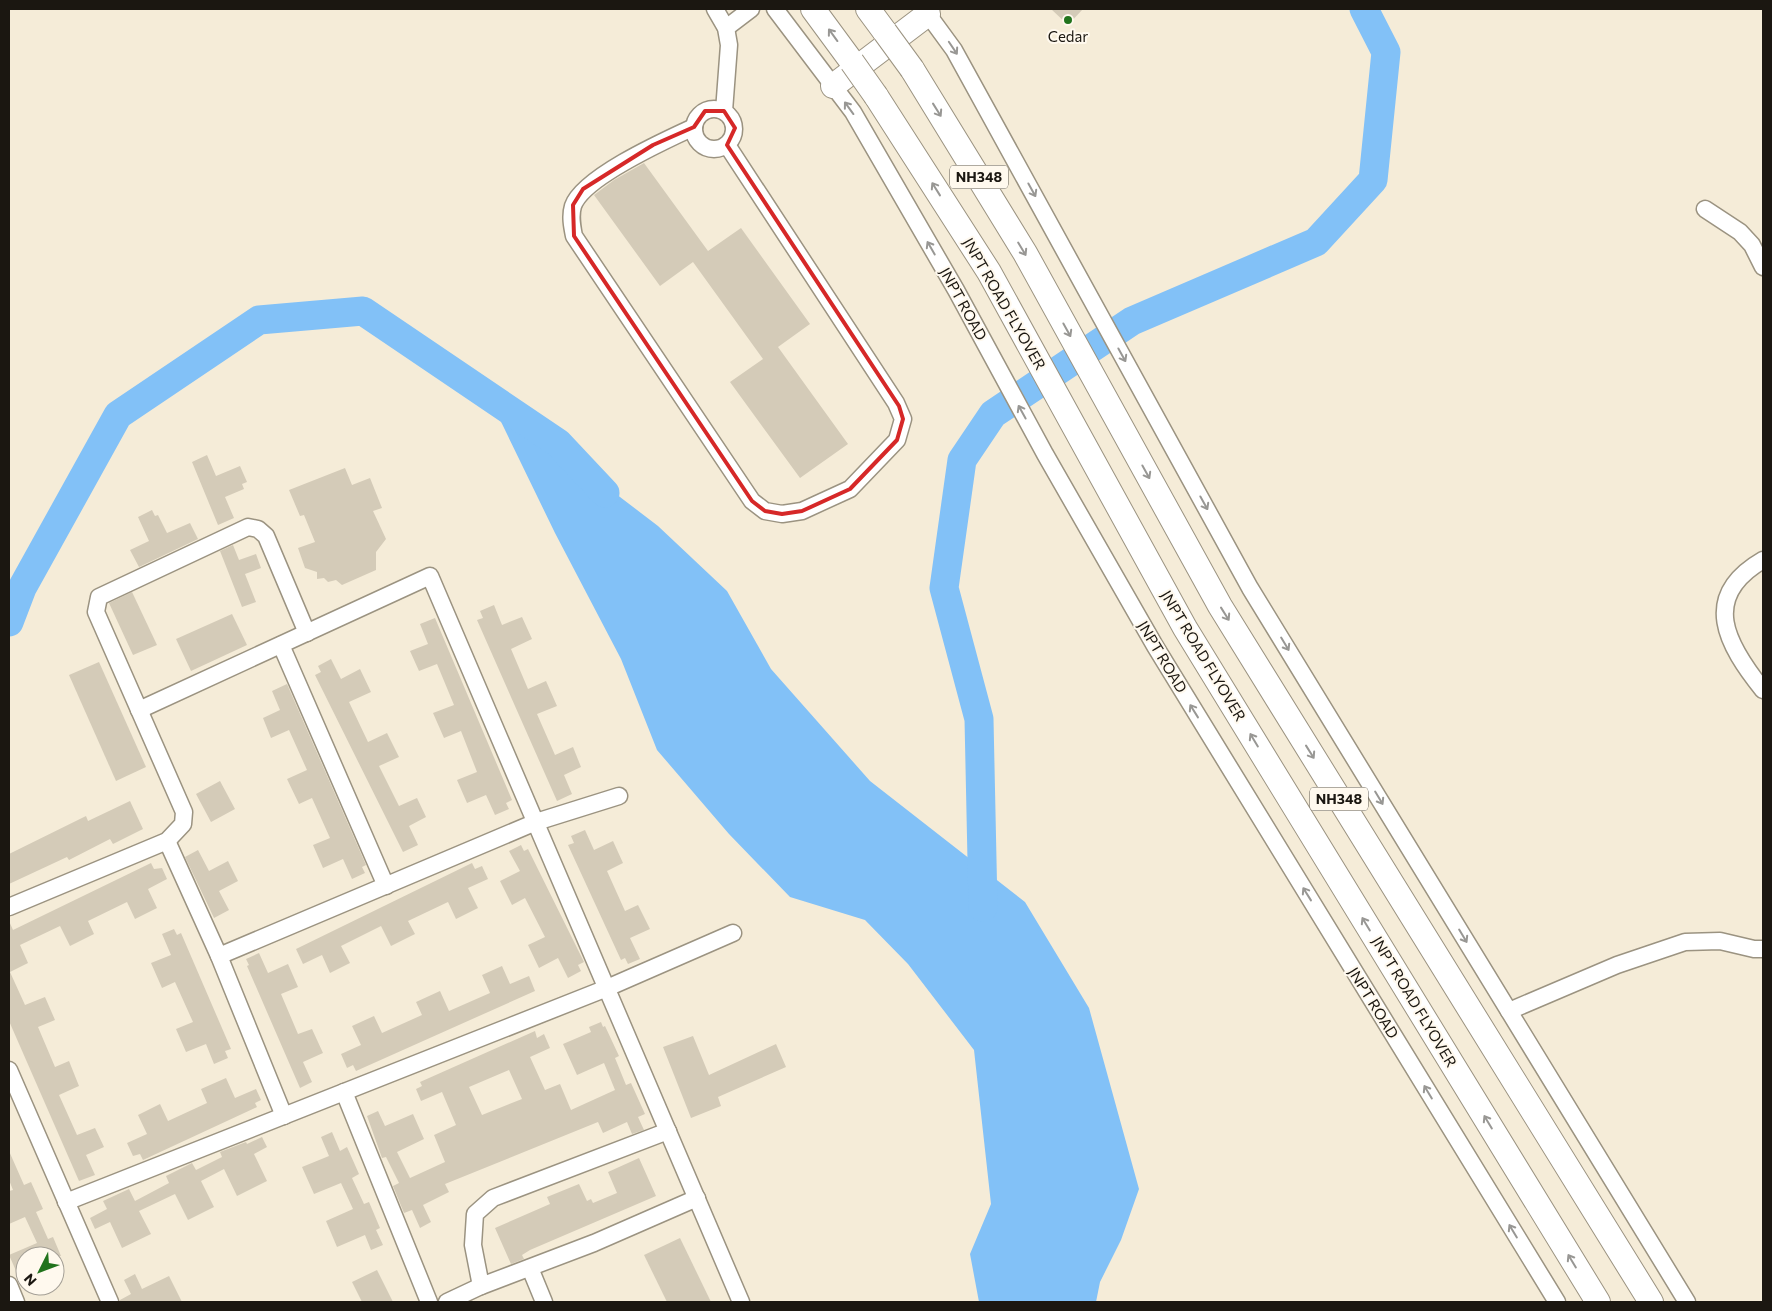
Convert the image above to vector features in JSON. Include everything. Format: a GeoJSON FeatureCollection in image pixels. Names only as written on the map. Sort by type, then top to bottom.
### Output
{"type":"FeatureCollection","features":[{"type":"Feature","properties":{"kind":"highway","name":"JNPT ROAD FLYOVER"},"geometry":{"type":"LineString","coordinates":[[813,9],[876,96],[989,272],[1185,628],[1598,1302]]}},
{"type":"Feature","properties":{"kind":"highway","name":"NH348"},"geometry":{"type":"LineString","coordinates":[[868,9],[912,69],[1044,287],[1220,606],[1650,1302]]}},
{"type":"Feature","properties":{"kind":"highway"},"geometry":{"type":"LineString","coordinates":[[833,86],[926,11]]}},
{"type":"Feature","properties":{"kind":"street"},"geometry":{"type":"LineString","coordinates":[[715,9],[726,28],[729,58],[724,111]]}},
{"type":"Feature","properties":{"kind":"street"},"geometry":{"type":"LineString","coordinates":[[726,28],[751,9]]}},
{"type":"Feature","properties":{"kind":"street","name":"JNPT ROAD"},"geometry":{"type":"LineString","coordinates":[[775,9],[853,112],[956,290],[1155,646],[1557,1302]]}},
{"type":"Feature","properties":{"kind":"street"},"geometry":{"type":"LineString","coordinates":[[926,11],[954,50],[1250,588],[1687,1302]]}},
{"type":"Feature","properties":{"kind":"street"},"geometry":{"type":"LineString","coordinates":[[718,109],[730,116],[735,128],[732,141],[727,146],[721,149],[708,149],[697,140],[694,127],[696,121],[705,111],[718,109]]}},
{"type":"Feature","properties":{"kind":"street"},"geometry":{"type":"LineString","coordinates":[[694,127],[653,146],[583,189],[574,205],[571,220],[574,236],[752,501],[765,511],[782,514],[802,511],[850,489],[897,440],[902,419],[899,406],[727,146]]}},
{"type":"Feature","properties":{"kind":"street"},"geometry":{"type":"LineString","coordinates":[[1705,210],[1740,232],[1752,245],[1763,267]]}},
{"type":"Feature","properties":{"kind":"street"},"geometry":{"type":"LineString","coordinates":[[9,907],[167,840],[183,824],[184,812],[96,612],[100,597],[248,527],[258,529],[266,536],[307,632]]}},
{"type":"Feature","properties":{"kind":"street"},"geometry":{"type":"LineString","coordinates":[[1763,560],[1746,572],[1732,586],[1725,603],[1725,618],[1731,644],[1763,690]]}},
{"type":"Feature","properties":{"kind":"street"},"geometry":{"type":"LineString","coordinates":[[139,710],[430,576],[741,1302]]}},
{"type":"Feature","properties":{"kind":"street"},"geometry":{"type":"LineString","coordinates":[[281,644],[386,886]]}},
{"type":"Feature","properties":{"kind":"street"},"geometry":{"type":"LineString","coordinates":[[219,956],[536,822],[618,796]]}},
{"type":"Feature","properties":{"kind":"street"},"geometry":{"type":"LineString","coordinates":[[167,840],[219,956],[284,1116]]}},
{"type":"Feature","properties":{"kind":"street"},"geometry":{"type":"LineString","coordinates":[[66,1202],[607,988],[733,933]]}},
{"type":"Feature","properties":{"kind":"street"},"geometry":{"type":"LineString","coordinates":[[1509,1011],[1617,965],[1685,942],[1720,940],[1763,949]]}},
{"type":"Feature","properties":{"kind":"street"},"geometry":{"type":"LineString","coordinates":[[9,1070],[110,1302]]}},
{"type":"Feature","properties":{"kind":"street"},"geometry":{"type":"LineString","coordinates":[[344,1092],[429,1302]]}},
{"type":"Feature","properties":{"kind":"street"},"geometry":{"type":"LineString","coordinates":[[481,1286],[473,1245],[475,1214],[493,1198],[668,1131]]}},
{"type":"Feature","properties":{"kind":"street"},"geometry":{"type":"LineString","coordinates":[[447,1302],[481,1286],[594,1243],[697,1198]]}},
{"type":"Feature","properties":{"kind":"street"},"geometry":{"type":"LineString","coordinates":[[530,1268],[544,1302]]}},
{"type":"Feature","properties":{"kind":"street"},"geometry":{"type":"LineString","coordinates":[[9,1285],[16,1302]]}},
{"type":"Feature","properties":{"kind":"highlighted area"},"geometry":{"type":"Polygon","coordinates":[[[705,111],[724,111],[735,128],[727,145],[899,406],[903,419],[897,440],[850,489],[802,511],[782,514],[765,511],[752,501],[574,236],[573,205],[583,189],[653,145],[694,127],[705,111]]]}},
{"type":"Feature","properties":{"kind":"water"},"geometry":{"type":"Polygon","coordinates":[[[489,397],[658,526],[727,591],[771,669],[870,781],[1025,902],[1089,1008],[1139,1189],[1121,1240],[1100,1282],[1096,1302],[979,1302],[970,1254],[991,1204],[974,1050],[908,964],[865,920],[790,897],[729,834],[657,750],[621,659],[555,533],[489,397]]]}},
{"type":"Feature","properties":{"kind":"building","name":"Cedar"},"geometry":{"type":"Polygon","coordinates":[[[1051,9],[1083,9],[1068,25],[1051,9]]]}},
{"type":"Feature","properties":{"kind":"building"},"geometry":{"type":"Polygon","coordinates":[[[644,163],[708,251],[741,228],[810,324],[778,347],[848,444],[800,478],[730,382],[763,359],[693,262],[660,286],[594,195],[614,180],[644,163]]]}},
{"type":"Feature","properties":{"kind":"building"},"geometry":{"type":"Polygon","coordinates":[[[207,455],[216,476],[240,466],[247,482],[242,484],[244,489],[225,497],[234,518],[218,525],[192,462],[207,455]]]}},
{"type":"Feature","properties":{"kind":"building"},"geometry":{"type":"Polygon","coordinates":[[[345,468],[352,485],[370,478],[382,508],[373,511],[386,539],[376,552],[376,570],[342,585],[336,580],[328,582],[324,578],[317,579],[317,572],[305,568],[298,548],[315,542],[304,515],[300,516],[289,490],[345,468]]]}},
{"type":"Feature","properties":{"kind":"building"},"geometry":{"type":"Polygon","coordinates":[[[152,510],[155,516],[158,515],[167,533],[190,523],[198,539],[139,567],[130,550],[149,541],[138,517],[152,510]]]}},
{"type":"Feature","properties":{"kind":"building"},"geometry":{"type":"Polygon","coordinates":[[[233,545],[239,560],[256,554],[261,568],[245,574],[256,602],[242,607],[220,551],[233,545]]]}},
{"type":"Feature","properties":{"kind":"building"},"geometry":{"type":"Polygon","coordinates":[[[132,592],[157,645],[133,655],[109,603],[132,592]]]}},
{"type":"Feature","properties":{"kind":"building"},"geometry":{"type":"Polygon","coordinates":[[[494,605],[502,625],[522,617],[532,639],[511,649],[528,689],[546,681],[557,706],[537,714],[555,755],[573,747],[581,767],[564,775],[572,794],[557,801],[477,620],[483,618],[480,611],[494,605]]]}},
{"type":"Feature","properties":{"kind":"building"},"geometry":{"type":"Polygon","coordinates":[[[232,614],[247,645],[191,671],[176,639],[232,614]]]}},
{"type":"Feature","properties":{"kind":"building"},"geometry":{"type":"Polygon","coordinates":[[[435,618],[512,800],[506,803],[509,809],[495,815],[486,795],[467,803],[457,780],[477,772],[461,731],[444,738],[433,713],[454,705],[437,664],[419,671],[410,651],[428,644],[420,624],[435,618]]]}},
{"type":"Feature","properties":{"kind":"building"},"geometry":{"type":"Polygon","coordinates":[[[331,659],[341,679],[360,669],[371,692],[349,702],[368,742],[387,733],[399,757],[379,766],[399,806],[417,798],[426,817],[409,826],[418,845],[403,852],[315,675],[321,672],[318,666],[331,659]]]}},
{"type":"Feature","properties":{"kind":"building"},"geometry":{"type":"Polygon","coordinates":[[[99,662],[146,767],[116,781],[69,675],[99,662]]]}},
{"type":"Feature","properties":{"kind":"building"},"geometry":{"type":"Polygon","coordinates":[[[287,684],[366,865],[362,867],[365,873],[352,879],[343,859],[323,868],[313,845],[330,838],[312,798],[299,804],[287,779],[307,770],[289,730],[271,738],[263,718],[280,710],[272,691],[287,684]]]}},
{"type":"Feature","properties":{"kind":"building"},"geometry":{"type":"Polygon","coordinates":[[[220,781],[235,809],[211,822],[196,794],[220,781]]]}},
{"type":"Feature","properties":{"kind":"building"},"geometry":{"type":"Polygon","coordinates":[[[130,801],[143,829],[113,844],[110,839],[69,860],[67,857],[9,884],[9,854],[86,816],[88,821],[130,801]]]}},
{"type":"Feature","properties":{"kind":"building"},"geometry":{"type":"Polygon","coordinates":[[[585,830],[594,850],[613,841],[623,863],[607,871],[625,911],[638,905],[650,929],[630,938],[640,959],[628,964],[625,958],[621,960],[568,845],[574,843],[571,836],[585,830]]]}},
{"type":"Feature","properties":{"kind":"building"},"geometry":{"type":"Polygon","coordinates":[[[521,845],[524,851],[528,849],[584,962],[578,965],[581,971],[568,978],[558,958],[539,968],[528,945],[545,937],[525,898],[512,905],[500,881],[520,871],[509,851],[521,845]]]}},
{"type":"Feature","properties":{"kind":"building"},"geometry":{"type":"Polygon","coordinates":[[[198,850],[209,871],[228,861],[238,881],[219,891],[229,910],[214,918],[185,857],[198,850]]]}},
{"type":"Feature","properties":{"kind":"building"},"geometry":{"type":"Polygon","coordinates":[[[151,863],[154,869],[162,868],[167,879],[148,889],[157,908],[135,919],[127,902],[88,921],[94,934],[70,946],[60,926],[20,945],[28,963],[10,972],[25,1005],[45,997],[55,1020],[38,1027],[55,1067],[69,1061],[79,1086],[59,1095],[77,1135],[95,1128],[104,1147],[86,1155],[95,1175],[79,1181],[9,1021],[9,921],[13,930],[151,863]]]}},
{"type":"Feature","properties":{"kind":"building"},"geometry":{"type":"Polygon","coordinates":[[[472,863],[475,869],[482,866],[488,879],[468,888],[478,908],[456,919],[448,902],[408,921],[415,934],[391,946],[381,926],[341,946],[350,963],[330,973],[322,955],[303,964],[296,949],[472,863]]]}},
{"type":"Feature","properties":{"kind":"building"},"geometry":{"type":"Polygon","coordinates":[[[174,929],[177,935],[181,933],[231,1049],[225,1051],[228,1058],[214,1064],[206,1044],[186,1052],[176,1029],[193,1022],[175,982],[162,988],[151,963],[171,955],[162,934],[174,929]]]}},
{"type":"Feature","properties":{"kind":"building"},"geometry":{"type":"Polygon","coordinates":[[[259,953],[268,973],[288,964],[298,987],[281,994],[298,1034],[312,1029],[323,1053],[303,1062],[312,1082],[300,1088],[247,966],[249,965],[246,959],[259,953]]]}},
{"type":"Feature","properties":{"kind":"building"},"geometry":{"type":"Polygon","coordinates":[[[502,966],[510,984],[529,976],[535,991],[356,1071],[353,1065],[347,1068],[341,1054],[361,1045],[352,1026],[374,1016],[382,1033],[422,1015],[416,1002],[440,991],[449,1011],[490,993],[482,975],[502,966]]]}},
{"type":"Feature","properties":{"kind":"building"},"geometry":{"type":"Polygon","coordinates":[[[601,1022],[603,1027],[605,1026],[619,1056],[615,1058],[626,1085],[631,1083],[645,1114],[638,1117],[644,1130],[632,1134],[627,1122],[603,1133],[598,1122],[445,1184],[449,1192],[423,1205],[431,1222],[420,1228],[412,1210],[404,1213],[393,1186],[399,1183],[386,1157],[382,1158],[367,1116],[378,1111],[385,1126],[413,1114],[424,1139],[397,1152],[410,1178],[445,1162],[434,1135],[456,1125],[442,1092],[421,1101],[416,1089],[422,1086],[420,1082],[535,1031],[537,1038],[544,1034],[550,1048],[530,1057],[545,1090],[560,1084],[571,1110],[615,1090],[604,1063],[577,1075],[563,1044],[591,1032],[589,1027],[601,1022]],[[509,1070],[469,1087],[482,1115],[522,1099],[509,1070]]]}},
{"type":"Feature","properties":{"kind":"building"},"geometry":{"type":"Polygon","coordinates":[[[693,1036],[709,1075],[776,1044],[786,1067],[718,1097],[721,1106],[691,1118],[663,1047],[693,1036]]]}},
{"type":"Feature","properties":{"kind":"building"},"geometry":{"type":"Polygon","coordinates":[[[226,1078],[235,1098],[256,1089],[261,1100],[255,1103],[257,1107],[143,1160],[140,1154],[133,1156],[127,1143],[147,1134],[138,1115],[160,1104],[168,1121],[207,1103],[201,1089],[226,1078]]]}},
{"type":"Feature","properties":{"kind":"building"},"geometry":{"type":"Polygon","coordinates":[[[332,1132],[340,1151],[347,1147],[359,1174],[352,1178],[364,1204],[369,1202],[380,1228],[376,1230],[383,1245],[371,1250],[365,1235],[337,1247],[326,1221],[353,1209],[341,1183],[314,1194],[302,1167],[329,1156],[321,1137],[332,1132]]]}},
{"type":"Feature","properties":{"kind":"building"},"geometry":{"type":"Polygon","coordinates":[[[262,1137],[267,1147],[254,1154],[267,1181],[237,1196],[224,1169],[201,1181],[214,1207],[188,1220],[175,1194],[139,1211],[151,1234],[122,1248],[110,1222],[95,1229],[90,1218],[107,1209],[103,1201],[129,1189],[135,1201],[169,1183],[166,1176],[192,1163],[196,1170],[222,1157],[220,1152],[246,1142],[247,1144],[262,1137]]]}},
{"type":"Feature","properties":{"kind":"building"},"geometry":{"type":"Polygon","coordinates":[[[9,1151],[24,1185],[31,1182],[43,1209],[36,1212],[48,1239],[53,1237],[57,1246],[30,1246],[37,1243],[25,1217],[9,1224],[9,1191],[13,1190],[9,1180],[9,1151]]]}},
{"type":"Feature","properties":{"kind":"building"},"geometry":{"type":"Polygon","coordinates":[[[639,1158],[656,1196],[530,1250],[522,1255],[524,1259],[511,1264],[495,1228],[550,1204],[547,1197],[579,1184],[587,1201],[591,1199],[593,1203],[617,1193],[608,1172],[639,1158]]]}},
{"type":"Feature","properties":{"kind":"building"},"geometry":{"type":"Polygon","coordinates":[[[680,1238],[711,1302],[667,1302],[644,1255],[680,1238]]]}},
{"type":"Feature","properties":{"kind":"building"},"geometry":{"type":"Polygon","coordinates":[[[15,1252],[15,1268],[9,1255],[15,1252]]]}},
{"type":"Feature","properties":{"kind":"building"},"geometry":{"type":"Polygon","coordinates":[[[377,1270],[393,1302],[362,1302],[352,1282],[377,1270]]]}},
{"type":"Feature","properties":{"kind":"building"},"geometry":{"type":"Polygon","coordinates":[[[135,1274],[142,1289],[169,1276],[182,1302],[120,1302],[120,1300],[131,1294],[124,1280],[135,1274]]]}},
{"type":"Feature","properties":{"kind":"waterway"},"geometry":{"type":"LineString","coordinates":[[983,907],[979,719],[944,588],[962,460],[993,414],[1132,321],[1316,242],[1373,180],[1386,52],[1364,9]]}},
{"type":"Feature","properties":{"kind":"waterway"},"geometry":{"type":"LineString","coordinates":[[9,622],[22,588],[118,415],[259,320],[363,311],[558,443],[605,493]]}},
{"type":"Feature","properties":{"kind":"place","name":"Cedar"},"geometry":{"type":"Point","coordinates":[1068,20]}}]}
